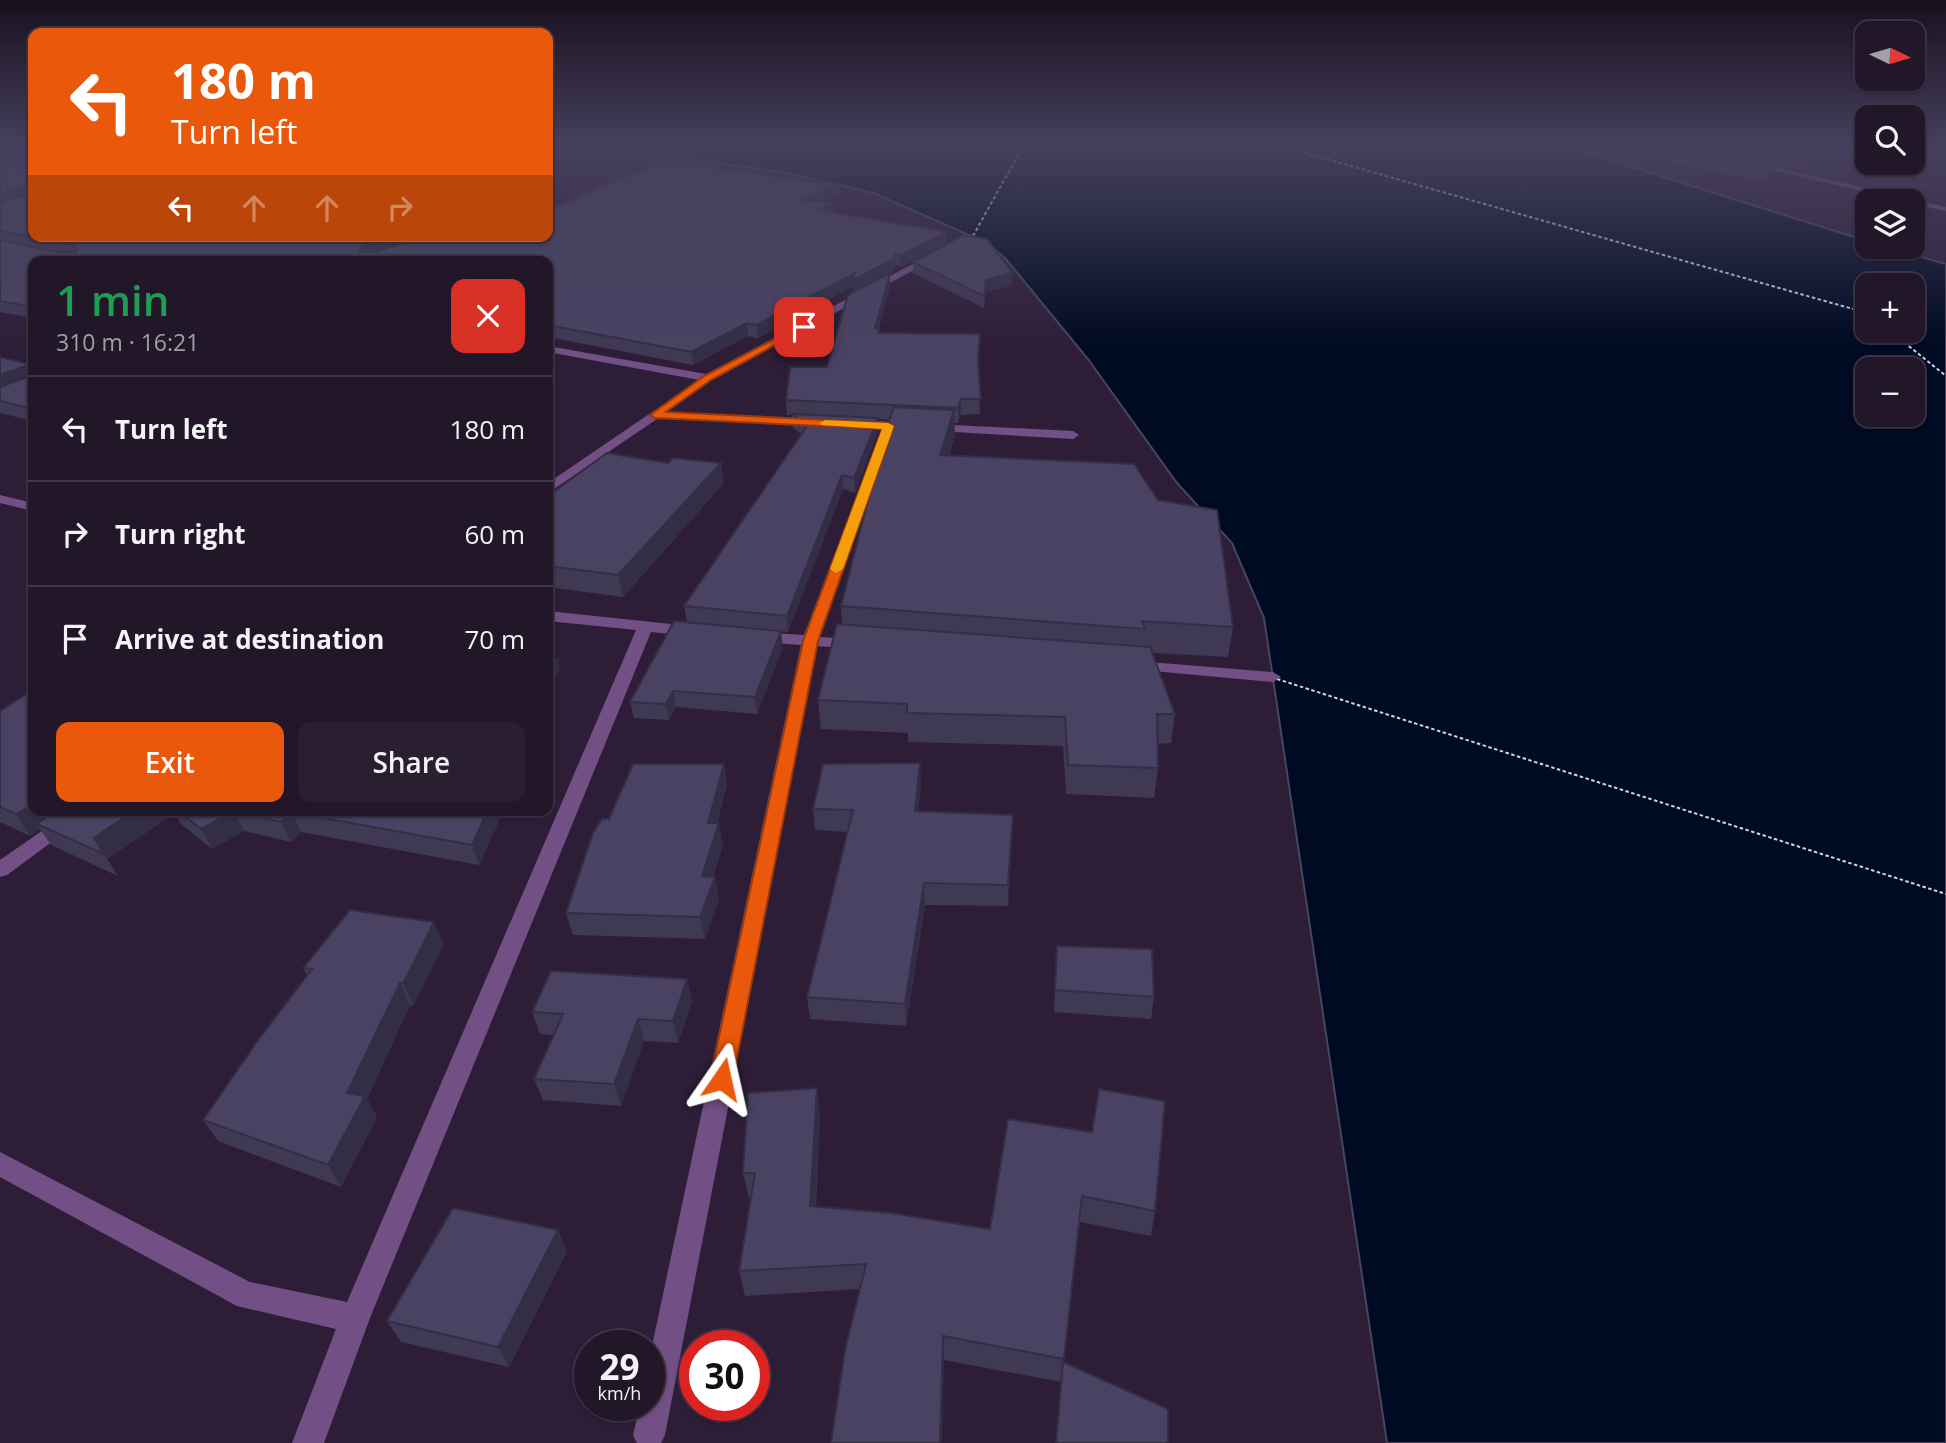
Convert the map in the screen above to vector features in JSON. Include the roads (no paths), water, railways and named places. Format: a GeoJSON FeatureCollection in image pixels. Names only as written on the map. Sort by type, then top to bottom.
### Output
{"type":"FeatureCollection","features":[{"type":"Feature","properties":{"kind":"street"},"geometry":{"type":"LineString","coordinates":[[553,486],[708,378],[972,236]]}},
{"type":"Feature","properties":{"kind":"street"},"geometry":{"type":"LineString","coordinates":[[553,350],[708,378]]}},
{"type":"Feature","properties":{"kind":"street"},"geometry":{"type":"LineString","coordinates":[[655,415],[828,423]]}},
{"type":"Feature","properties":{"kind":"street"},"geometry":{"type":"LineString","coordinates":[[842,424],[1073,435]]}},
{"type":"Feature","properties":{"kind":"street"},"geometry":{"type":"LineString","coordinates":[[649,1435],[810,641],[888,426]]}},
{"type":"Feature","properties":{"kind":"street"},"geometry":{"type":"LineString","coordinates":[[0,499],[28,506]]}},
{"type":"Feature","properties":{"kind":"street"},"geometry":{"type":"LineString","coordinates":[[553,617],[712,634]]}},
{"type":"Feature","properties":{"kind":"street"},"geometry":{"type":"LineString","coordinates":[[308,1443],[355,1318],[645,626]]}},
{"type":"Feature","properties":{"kind":"street"},"geometry":{"type":"LineString","coordinates":[[749,636],[873,645]]}},
{"type":"Feature","properties":{"kind":"street"},"geometry":{"type":"LineString","coordinates":[[1120,665],[1273,677]]}},
{"type":"Feature","properties":{"kind":"street"},"geometry":{"type":"LineString","coordinates":[[0,870],[77,816]]}},
{"type":"Feature","properties":{"kind":"street"},"geometry":{"type":"LineString","coordinates":[[0,1164],[247,1296],[355,1318]]}},
{"type":"Feature","properties":{"kind":"water"},"geometry":{"type":"Polygon","coordinates":[[[920,213],[1779,213],[1855,237],[1855,259],[1925,258],[1946,264],[1946,1443],[1387,1443],[1264,618],[1232,543],[1177,483],[1088,359],[1005,258],[987,243],[920,213]]]}}]}
